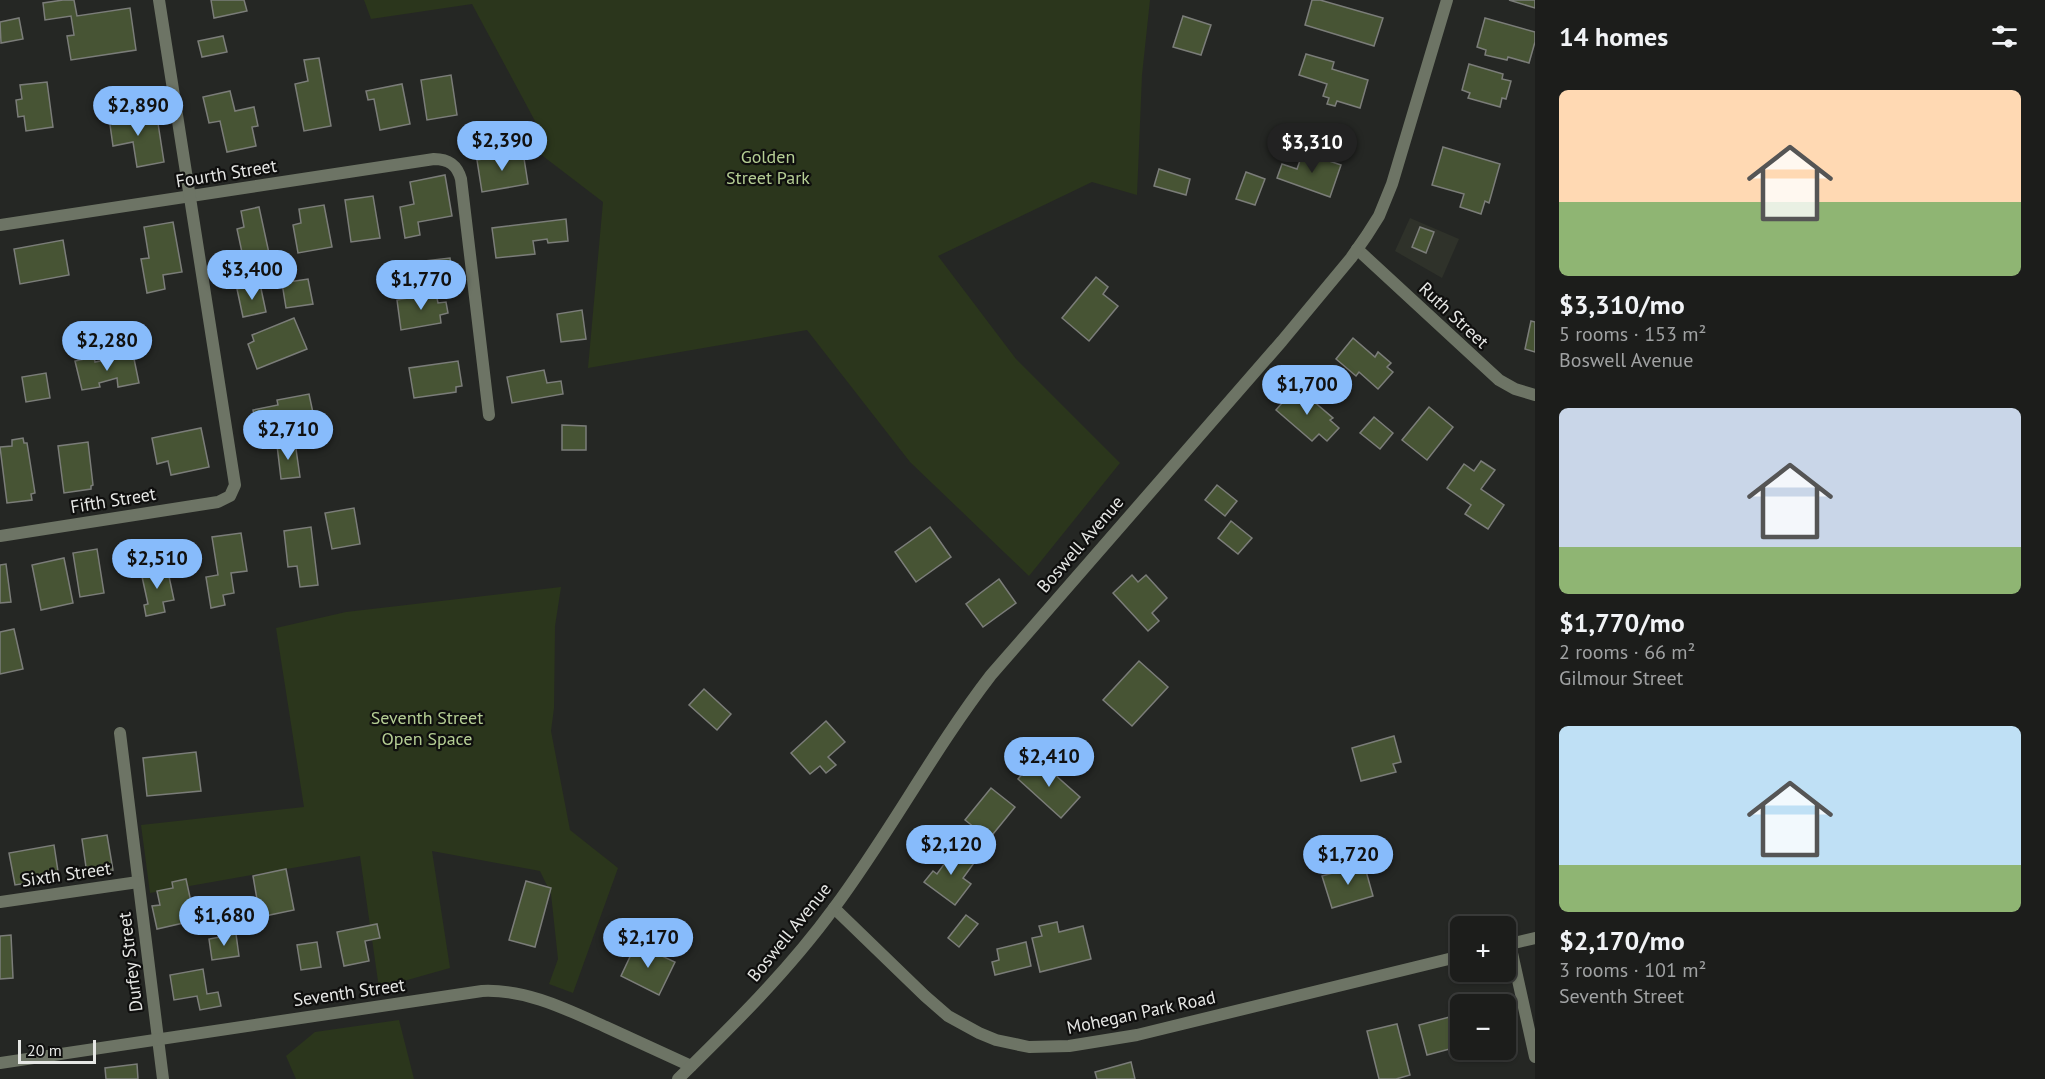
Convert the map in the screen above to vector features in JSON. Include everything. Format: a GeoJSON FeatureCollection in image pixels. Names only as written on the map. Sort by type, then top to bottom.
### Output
{"type":"FeatureCollection","features":[{"type":"Feature","properties":{"kind":"street"},"geometry":{"type":"LineString","coordinates":[[159,0],[190,196]]}},
{"type":"Feature","properties":{"kind":"street","name":"Boswell Avenue"},"geometry":{"type":"LineString","coordinates":[[678,1079],[784,971],[834,908],[963,712],[991,675],[1282,341],[1357,249],[1379,216],[1392,184],[1447,0]]}},
{"type":"Feature","properties":{"kind":"street","name":"Fourth Street"},"geometry":{"type":"LineString","coordinates":[[0,225],[434,159],[449,161],[455,165],[461,179],[489,415]]}},
{"type":"Feature","properties":{"kind":"street","name":"Fifth Street"},"geometry":{"type":"LineString","coordinates":[[0,536],[218,502],[230,496],[233,491],[235,479],[190,196]]}},
{"type":"Feature","properties":{"kind":"street","name":"Ruth Street"},"geometry":{"type":"LineString","coordinates":[[1357,249],[1499,380],[1515,390],[1535,395]]}},
{"type":"Feature","properties":{"kind":"street","name":"Durfey Street"},"geometry":{"type":"LineString","coordinates":[[120,733],[163,1079]]}},
{"type":"Feature","properties":{"kind":"street","name":"Sixth Street"},"geometry":{"type":"LineString","coordinates":[[0,902],[138,882]]}},
{"type":"Feature","properties":{"kind":"street","name":"Mohegan Park Road"},"geometry":{"type":"LineString","coordinates":[[834,908],[948,1016],[996,1040],[1029,1047],[1077,1045],[1137,1035],[1450,959]]}},
{"type":"Feature","properties":{"kind":"street"},"geometry":{"type":"LineString","coordinates":[[1516,943],[1535,938]]}},
{"type":"Feature","properties":{"kind":"street"},"geometry":{"type":"LineString","coordinates":[[1516,978],[1535,1057]]}},
{"type":"Feature","properties":{"kind":"street","name":"Seventh Street"},"geometry":{"type":"LineString","coordinates":[[0,1063],[498,990],[519,993],[554,1004],[691,1066]]}},
{"type":"Feature","properties":{"kind":"shaded area"},"geometry":{"type":"Polygon","coordinates":[[[1410,218],[1459,239],[1442,278],[1395,251],[1410,218]]]}},
{"type":"Feature","properties":{"kind":"green space","name":"Golden Street Park"},"geometry":{"type":"Polygon","coordinates":[[[364,0],[1150,0],[1142,75],[1137,195],[1092,182],[938,256],[1016,359],[1120,463],[1029,576],[910,462],[807,330],[588,368],[603,202],[518,137],[542,134],[472,4],[371,19],[364,0]]]}},
{"type":"Feature","properties":{"kind":"green space","name":"Seventh Street Open Space"},"geometry":{"type":"Polygon","coordinates":[[[561,587],[555,626],[554,708],[551,731],[570,830],[618,868],[573,993],[549,984],[558,959],[551,894],[540,871],[432,851],[450,968],[379,988],[360,856],[150,893],[141,825],[304,807],[276,628],[346,612],[561,587]]]}},
{"type":"Feature","properties":{"kind":"green space"},"geometry":{"type":"Polygon","coordinates":[[[399,1020],[414,1079],[296,1079],[286,1056],[315,1032],[399,1020]]]}},
{"type":"Feature","properties":{"kind":"building"},"geometry":{"type":"Polygon","coordinates":[[[74,0],[77,16],[130,8],[136,50],[71,60],[67,36],[74,35],[71,16],[45,20],[43,3],[74,0]]]}},
{"type":"Feature","properties":{"kind":"building"},"geometry":{"type":"Polygon","coordinates":[[[211,0],[244,0],[247,11],[214,18],[211,0]]]}},
{"type":"Feature","properties":{"kind":"building"},"geometry":{"type":"Polygon","coordinates":[[[1312,0],[1320,0],[1383,18],[1374,46],[1305,25],[1312,0]]]}},
{"type":"Feature","properties":{"kind":"building"},"geometry":{"type":"Polygon","coordinates":[[[1509,0],[1535,0],[1535,8],[1509,0]]]}},
{"type":"Feature","properties":{"kind":"building"},"geometry":{"type":"Polygon","coordinates":[[[1183,16],[1211,25],[1201,55],[1173,47],[1183,16]]]}},
{"type":"Feature","properties":{"kind":"building"},"geometry":{"type":"Polygon","coordinates":[[[19,18],[23,39],[1,43],[0,22],[19,18]]]}},
{"type":"Feature","properties":{"kind":"building"},"geometry":{"type":"Polygon","coordinates":[[[1485,18],[1535,32],[1535,42],[1529,63],[1508,57],[1507,60],[1485,55],[1486,50],[1477,47],[1485,18]]]}},
{"type":"Feature","properties":{"kind":"building"},"geometry":{"type":"Polygon","coordinates":[[[223,36],[227,52],[202,57],[198,41],[223,36]]]}},
{"type":"Feature","properties":{"kind":"building"},"geometry":{"type":"Polygon","coordinates":[[[1306,54],[1334,62],[1332,69],[1368,80],[1360,108],[1337,101],[1335,106],[1327,104],[1329,98],[1323,96],[1327,84],[1299,75],[1306,54]]]}},
{"type":"Feature","properties":{"kind":"building"},"geometry":{"type":"Polygon","coordinates":[[[319,58],[331,126],[304,131],[295,84],[308,81],[304,60],[319,58]]]}},
{"type":"Feature","properties":{"kind":"building"},"geometry":{"type":"Polygon","coordinates":[[[1469,64],[1503,74],[1502,79],[1511,81],[1506,99],[1502,98],[1500,107],[1468,98],[1470,93],[1462,90],[1469,64]]]}},
{"type":"Feature","properties":{"kind":"building"},"geometry":{"type":"Polygon","coordinates":[[[451,75],[457,115],[427,120],[421,80],[451,75]]]}},
{"type":"Feature","properties":{"kind":"building"},"geometry":{"type":"Polygon","coordinates":[[[47,82],[53,127],[26,131],[24,116],[18,117],[16,100],[22,99],[20,85],[47,82]]]}},
{"type":"Feature","properties":{"kind":"building"},"geometry":{"type":"Polygon","coordinates":[[[402,84],[410,124],[380,130],[374,99],[368,100],[366,91],[402,84]]]}},
{"type":"Feature","properties":{"kind":"building"},"geometry":{"type":"Polygon","coordinates":[[[230,91],[235,111],[254,107],[258,126],[252,127],[256,146],[227,152],[220,121],[209,123],[203,97],[230,91]]]}},
{"type":"Feature","properties":{"kind":"building"},"geometry":{"type":"Polygon","coordinates":[[[124,108],[126,122],[157,117],[164,162],[137,167],[133,142],[113,146],[108,110],[124,108]]]}},
{"type":"Feature","properties":{"kind":"building"},"geometry":{"type":"Polygon","coordinates":[[[1443,147],[1500,164],[1489,203],[1485,201],[1481,214],[1460,207],[1464,194],[1432,185],[1443,147]]]}},
{"type":"Feature","properties":{"kind":"building"},"geometry":{"type":"Polygon","coordinates":[[[523,152],[528,184],[482,192],[477,160],[523,152]]]}},
{"type":"Feature","properties":{"kind":"building"},"geometry":{"type":"Polygon","coordinates":[[[1303,152],[1341,165],[1330,197],[1277,178],[1282,164],[1297,169],[1303,152]]]}},
{"type":"Feature","properties":{"kind":"building"},"geometry":{"type":"Polygon","coordinates":[[[1159,169],[1190,179],[1186,195],[1154,186],[1159,169]]]}},
{"type":"Feature","properties":{"kind":"building"},"geometry":{"type":"Polygon","coordinates":[[[1246,172],[1265,179],[1255,205],[1236,199],[1246,172]]]}},
{"type":"Feature","properties":{"kind":"building"},"geometry":{"type":"Polygon","coordinates":[[[445,175],[452,216],[418,222],[420,235],[405,238],[400,207],[414,204],[410,182],[445,175]]]}},
{"type":"Feature","properties":{"kind":"building"},"geometry":{"type":"Polygon","coordinates":[[[373,196],[380,238],[351,242],[345,200],[373,196]]]}},
{"type":"Feature","properties":{"kind":"building"},"geometry":{"type":"Polygon","coordinates":[[[324,205],[332,247],[298,253],[293,225],[301,223],[299,209],[324,205]]]}},
{"type":"Feature","properties":{"kind":"building"},"geometry":{"type":"Polygon","coordinates":[[[259,207],[272,267],[258,270],[255,254],[243,257],[237,229],[244,227],[241,211],[259,207]]]}},
{"type":"Feature","properties":{"kind":"building"},"geometry":{"type":"Polygon","coordinates":[[[566,219],[568,241],[548,243],[547,239],[533,241],[535,254],[496,258],[492,228],[566,219]]]}},
{"type":"Feature","properties":{"kind":"building"},"geometry":{"type":"Polygon","coordinates":[[[173,222],[182,272],[163,275],[165,289],[147,293],[141,259],[149,258],[144,227],[173,222]]]}},
{"type":"Feature","properties":{"kind":"building"},"geometry":{"type":"Polygon","coordinates":[[[1420,227],[1434,232],[1426,253],[1412,247],[1420,227]]]}},
{"type":"Feature","properties":{"kind":"building"},"geometry":{"type":"Polygon","coordinates":[[[63,240],[69,275],[20,284],[14,249],[63,240]]]}},
{"type":"Feature","properties":{"kind":"building"},"geometry":{"type":"Polygon","coordinates":[[[450,258],[453,282],[428,284],[425,261],[450,258]]]}},
{"type":"Feature","properties":{"kind":"building"},"geometry":{"type":"Polygon","coordinates":[[[1096,277],[1108,287],[1103,294],[1118,306],[1089,341],[1062,318],[1096,277]]]}},
{"type":"Feature","properties":{"kind":"building"},"geometry":{"type":"Polygon","coordinates":[[[308,279],[313,304],[286,308],[282,283],[308,279]]]}},
{"type":"Feature","properties":{"kind":"building"},"geometry":{"type":"Polygon","coordinates":[[[260,284],[266,312],[243,317],[237,289],[260,284]]]}},
{"type":"Feature","properties":{"kind":"building"},"geometry":{"type":"Polygon","coordinates":[[[436,293],[438,303],[446,302],[448,313],[440,315],[441,323],[401,330],[397,300],[436,293]]]}},
{"type":"Feature","properties":{"kind":"building"},"geometry":{"type":"Polygon","coordinates":[[[582,310],[586,339],[561,342],[557,314],[582,310]]]}},
{"type":"Feature","properties":{"kind":"building"},"geometry":{"type":"Polygon","coordinates":[[[294,318],[307,349],[257,369],[248,344],[254,341],[252,335],[294,318]]]}},
{"type":"Feature","properties":{"kind":"building"},"geometry":{"type":"Polygon","coordinates":[[[1531,321],[1535,322],[1535,352],[1525,349],[1531,321]]]}},
{"type":"Feature","properties":{"kind":"building"},"geometry":{"type":"Polygon","coordinates":[[[1353,338],[1375,357],[1378,352],[1391,363],[1387,367],[1393,372],[1378,389],[1359,372],[1356,376],[1336,359],[1353,338]]]}},
{"type":"Feature","properties":{"kind":"building"},"geometry":{"type":"Polygon","coordinates":[[[133,354],[139,383],[118,387],[117,378],[99,383],[100,387],[82,390],[75,361],[94,357],[95,362],[133,354]]]}},
{"type":"Feature","properties":{"kind":"building"},"geometry":{"type":"Polygon","coordinates":[[[458,361],[462,386],[456,387],[456,392],[414,398],[409,368],[458,361]]]}},
{"type":"Feature","properties":{"kind":"building"},"geometry":{"type":"Polygon","coordinates":[[[544,370],[547,383],[561,381],[563,394],[512,403],[507,377],[544,370]]]}},
{"type":"Feature","properties":{"kind":"building"},"geometry":{"type":"Polygon","coordinates":[[[46,373],[50,398],[26,402],[22,377],[46,373]]]}},
{"type":"Feature","properties":{"kind":"building"},"geometry":{"type":"Polygon","coordinates":[[[1294,389],[1303,397],[1306,395],[1333,418],[1330,420],[1339,428],[1327,441],[1319,434],[1312,441],[1276,410],[1294,389]]]}},
{"type":"Feature","properties":{"kind":"building"},"geometry":{"type":"Polygon","coordinates":[[[309,394],[316,427],[284,434],[283,428],[266,431],[264,423],[256,425],[253,410],[278,405],[277,400],[309,394]]]}},
{"type":"Feature","properties":{"kind":"building"},"geometry":{"type":"Polygon","coordinates":[[[1429,407],[1453,427],[1427,460],[1402,440],[1429,407]]]}},
{"type":"Feature","properties":{"kind":"building"},"geometry":{"type":"Polygon","coordinates":[[[1374,417],[1393,433],[1380,449],[1360,433],[1374,417]]]}},
{"type":"Feature","properties":{"kind":"building"},"geometry":{"type":"Polygon","coordinates":[[[562,425],[586,426],[586,450],[562,450],[562,425]]]}},
{"type":"Feature","properties":{"kind":"building"},"geometry":{"type":"Polygon","coordinates":[[[201,428],[209,467],[171,475],[168,461],[157,464],[152,438],[201,428]]]}},
{"type":"Feature","properties":{"kind":"building"},"geometry":{"type":"Polygon","coordinates":[[[23,438],[24,443],[27,443],[35,493],[31,494],[32,500],[7,503],[0,447],[12,446],[12,440],[23,438]]]}},
{"type":"Feature","properties":{"kind":"building"},"geometry":{"type":"Polygon","coordinates":[[[88,442],[93,485],[91,489],[64,493],[58,446],[88,442]]]}},
{"type":"Feature","properties":{"kind":"building"},"geometry":{"type":"Polygon","coordinates":[[[295,442],[300,477],[281,479],[277,445],[295,442]]]}},
{"type":"Feature","properties":{"kind":"building"},"geometry":{"type":"Polygon","coordinates":[[[1481,461],[1495,470],[1481,489],[1504,505],[1488,529],[1465,514],[1471,505],[1447,488],[1464,464],[1474,471],[1481,461]]]}},
{"type":"Feature","properties":{"kind":"building"},"geometry":{"type":"Polygon","coordinates":[[[1217,485],[1237,501],[1225,516],[1205,500],[1217,485]]]}},
{"type":"Feature","properties":{"kind":"building"},"geometry":{"type":"Polygon","coordinates":[[[354,508],[360,544],[332,549],[325,513],[354,508]]]}},
{"type":"Feature","properties":{"kind":"building"},"geometry":{"type":"Polygon","coordinates":[[[1231,521],[1252,538],[1238,554],[1218,538],[1231,521]]]}},
{"type":"Feature","properties":{"kind":"building"},"geometry":{"type":"Polygon","coordinates":[[[311,527],[318,585],[300,587],[297,566],[288,567],[284,531],[311,527]]]}},
{"type":"Feature","properties":{"kind":"building"},"geometry":{"type":"Polygon","coordinates":[[[930,527],[951,557],[916,582],[895,552],[930,527]]]}},
{"type":"Feature","properties":{"kind":"building"},"geometry":{"type":"Polygon","coordinates":[[[241,533],[247,571],[231,573],[234,593],[223,595],[225,605],[211,608],[206,577],[218,575],[212,537],[241,533]]]}},
{"type":"Feature","properties":{"kind":"building"},"geometry":{"type":"Polygon","coordinates":[[[97,549],[104,593],[80,597],[73,553],[97,549]]]}},
{"type":"Feature","properties":{"kind":"building"},"geometry":{"type":"Polygon","coordinates":[[[64,558],[73,603],[41,610],[32,565],[64,558]]]}},
{"type":"Feature","properties":{"kind":"building"},"geometry":{"type":"Polygon","coordinates":[[[6,564],[11,602],[0,603],[0,565],[6,564]]]}},
{"type":"Feature","properties":{"kind":"building"},"geometry":{"type":"Polygon","coordinates":[[[167,567],[174,600],[163,602],[165,612],[146,616],[144,605],[148,604],[141,572],[167,567]]]}},
{"type":"Feature","properties":{"kind":"building"},"geometry":{"type":"Polygon","coordinates":[[[1132,575],[1138,582],[1146,575],[1167,598],[1152,613],[1159,621],[1148,631],[1113,593],[1132,575]]]}},
{"type":"Feature","properties":{"kind":"building"},"geometry":{"type":"Polygon","coordinates":[[[999,579],[1016,603],[983,627],[966,604],[999,579]]]}},
{"type":"Feature","properties":{"kind":"building"},"geometry":{"type":"Polygon","coordinates":[[[14,629],[23,669],[0,674],[0,632],[14,629]]]}},
{"type":"Feature","properties":{"kind":"building"},"geometry":{"type":"Polygon","coordinates":[[[1139,661],[1168,687],[1132,726],[1103,700],[1139,661]]]}},
{"type":"Feature","properties":{"kind":"building"},"geometry":{"type":"Polygon","coordinates":[[[704,689],[731,714],[717,730],[689,705],[704,689]]]}},
{"type":"Feature","properties":{"kind":"building"},"geometry":{"type":"Polygon","coordinates":[[[826,721],[845,742],[828,757],[836,765],[826,773],[820,766],[810,774],[791,753],[826,721]]]}},
{"type":"Feature","properties":{"kind":"building"},"geometry":{"type":"Polygon","coordinates":[[[1394,736],[1401,762],[1393,764],[1396,772],[1361,781],[1352,748],[1394,736]]]}},
{"type":"Feature","properties":{"kind":"building"},"geometry":{"type":"Polygon","coordinates":[[[196,752],[201,791],[147,796],[143,758],[196,752]]]}},
{"type":"Feature","properties":{"kind":"building"},"geometry":{"type":"Polygon","coordinates":[[[1036,758],[1080,797],[1061,818],[1018,779],[1036,758]]]}},
{"type":"Feature","properties":{"kind":"building"},"geometry":{"type":"Polygon","coordinates":[[[991,788],[1015,807],[989,839],[965,820],[991,788]]]}},
{"type":"Feature","properties":{"kind":"building"},"geometry":{"type":"Polygon","coordinates":[[[107,835],[113,870],[87,874],[82,839],[107,835]]]}},
{"type":"Feature","properties":{"kind":"building"},"geometry":{"type":"Polygon","coordinates":[[[54,845],[59,878],[15,885],[9,853],[54,845]]]}},
{"type":"Feature","properties":{"kind":"building"},"geometry":{"type":"Polygon","coordinates":[[[950,846],[974,863],[963,878],[971,884],[955,905],[924,882],[933,871],[937,874],[945,863],[940,859],[950,846]]]}},
{"type":"Feature","properties":{"kind":"building"},"geometry":{"type":"Polygon","coordinates":[[[1364,864],[1373,896],[1332,908],[1322,876],[1364,864]]]}},
{"type":"Feature","properties":{"kind":"building"},"geometry":{"type":"Polygon","coordinates":[[[286,869],[294,910],[260,917],[253,876],[286,869]]]}},
{"type":"Feature","properties":{"kind":"building"},"geometry":{"type":"Polygon","coordinates":[[[186,879],[191,902],[206,899],[210,917],[157,929],[152,906],[160,905],[157,891],[173,888],[172,882],[186,879]]]}},
{"type":"Feature","properties":{"kind":"building"},"geometry":{"type":"Polygon","coordinates":[[[526,881],[551,888],[535,947],[509,940],[526,881]]]}},
{"type":"Feature","properties":{"kind":"building"},"geometry":{"type":"Polygon","coordinates":[[[966,915],[978,924],[959,947],[948,938],[966,915]]]}},
{"type":"Feature","properties":{"kind":"building"},"geometry":{"type":"Polygon","coordinates":[[[1057,922],[1059,932],[1083,926],[1091,959],[1040,972],[1032,938],[1042,936],[1039,926],[1057,922]]]}},
{"type":"Feature","properties":{"kind":"building"},"geometry":{"type":"Polygon","coordinates":[[[377,924],[380,938],[365,941],[369,961],[344,966],[337,932],[377,924]]]}},
{"type":"Feature","properties":{"kind":"building"},"geometry":{"type":"Polygon","coordinates":[[[236,934],[239,956],[212,960],[209,939],[236,934]]]}},
{"type":"Feature","properties":{"kind":"building"},"geometry":{"type":"Polygon","coordinates":[[[11,935],[13,978],[0,979],[0,936],[11,935]]]}},
{"type":"Feature","properties":{"kind":"building"},"geometry":{"type":"Polygon","coordinates":[[[317,942],[321,967],[301,970],[297,945],[317,942]]]}},
{"type":"Feature","properties":{"kind":"building"},"geometry":{"type":"Polygon","coordinates":[[[1026,942],[1031,966],[995,975],[992,962],[999,960],[997,949],[1026,942]]]}},
{"type":"Feature","properties":{"kind":"building"},"geometry":{"type":"Polygon","coordinates":[[[636,944],[675,962],[659,995],[621,976],[636,944]]]}},
{"type":"Feature","properties":{"kind":"building"},"geometry":{"type":"Polygon","coordinates":[[[203,969],[207,994],[218,992],[221,1006],[200,1010],[197,996],[174,1000],[170,975],[203,969]]]}},
{"type":"Feature","properties":{"kind":"building"},"geometry":{"type":"Polygon","coordinates":[[[1450,1017],[1450,1049],[1427,1055],[1419,1025],[1450,1017]]]}},
{"type":"Feature","properties":{"kind":"building"},"geometry":{"type":"Polygon","coordinates":[[[1397,1024],[1410,1075],[1396,1079],[1379,1079],[1367,1031],[1397,1024]]]}},
{"type":"Feature","properties":{"kind":"building"},"geometry":{"type":"Polygon","coordinates":[[[1131,1062],[1135,1079],[1097,1079],[1095,1072],[1131,1062]]]}},
{"type":"Feature","properties":{"kind":"building"},"geometry":{"type":"Polygon","coordinates":[[[137,1064],[138,1079],[106,1079],[105,1068],[137,1064]]]}}]}
